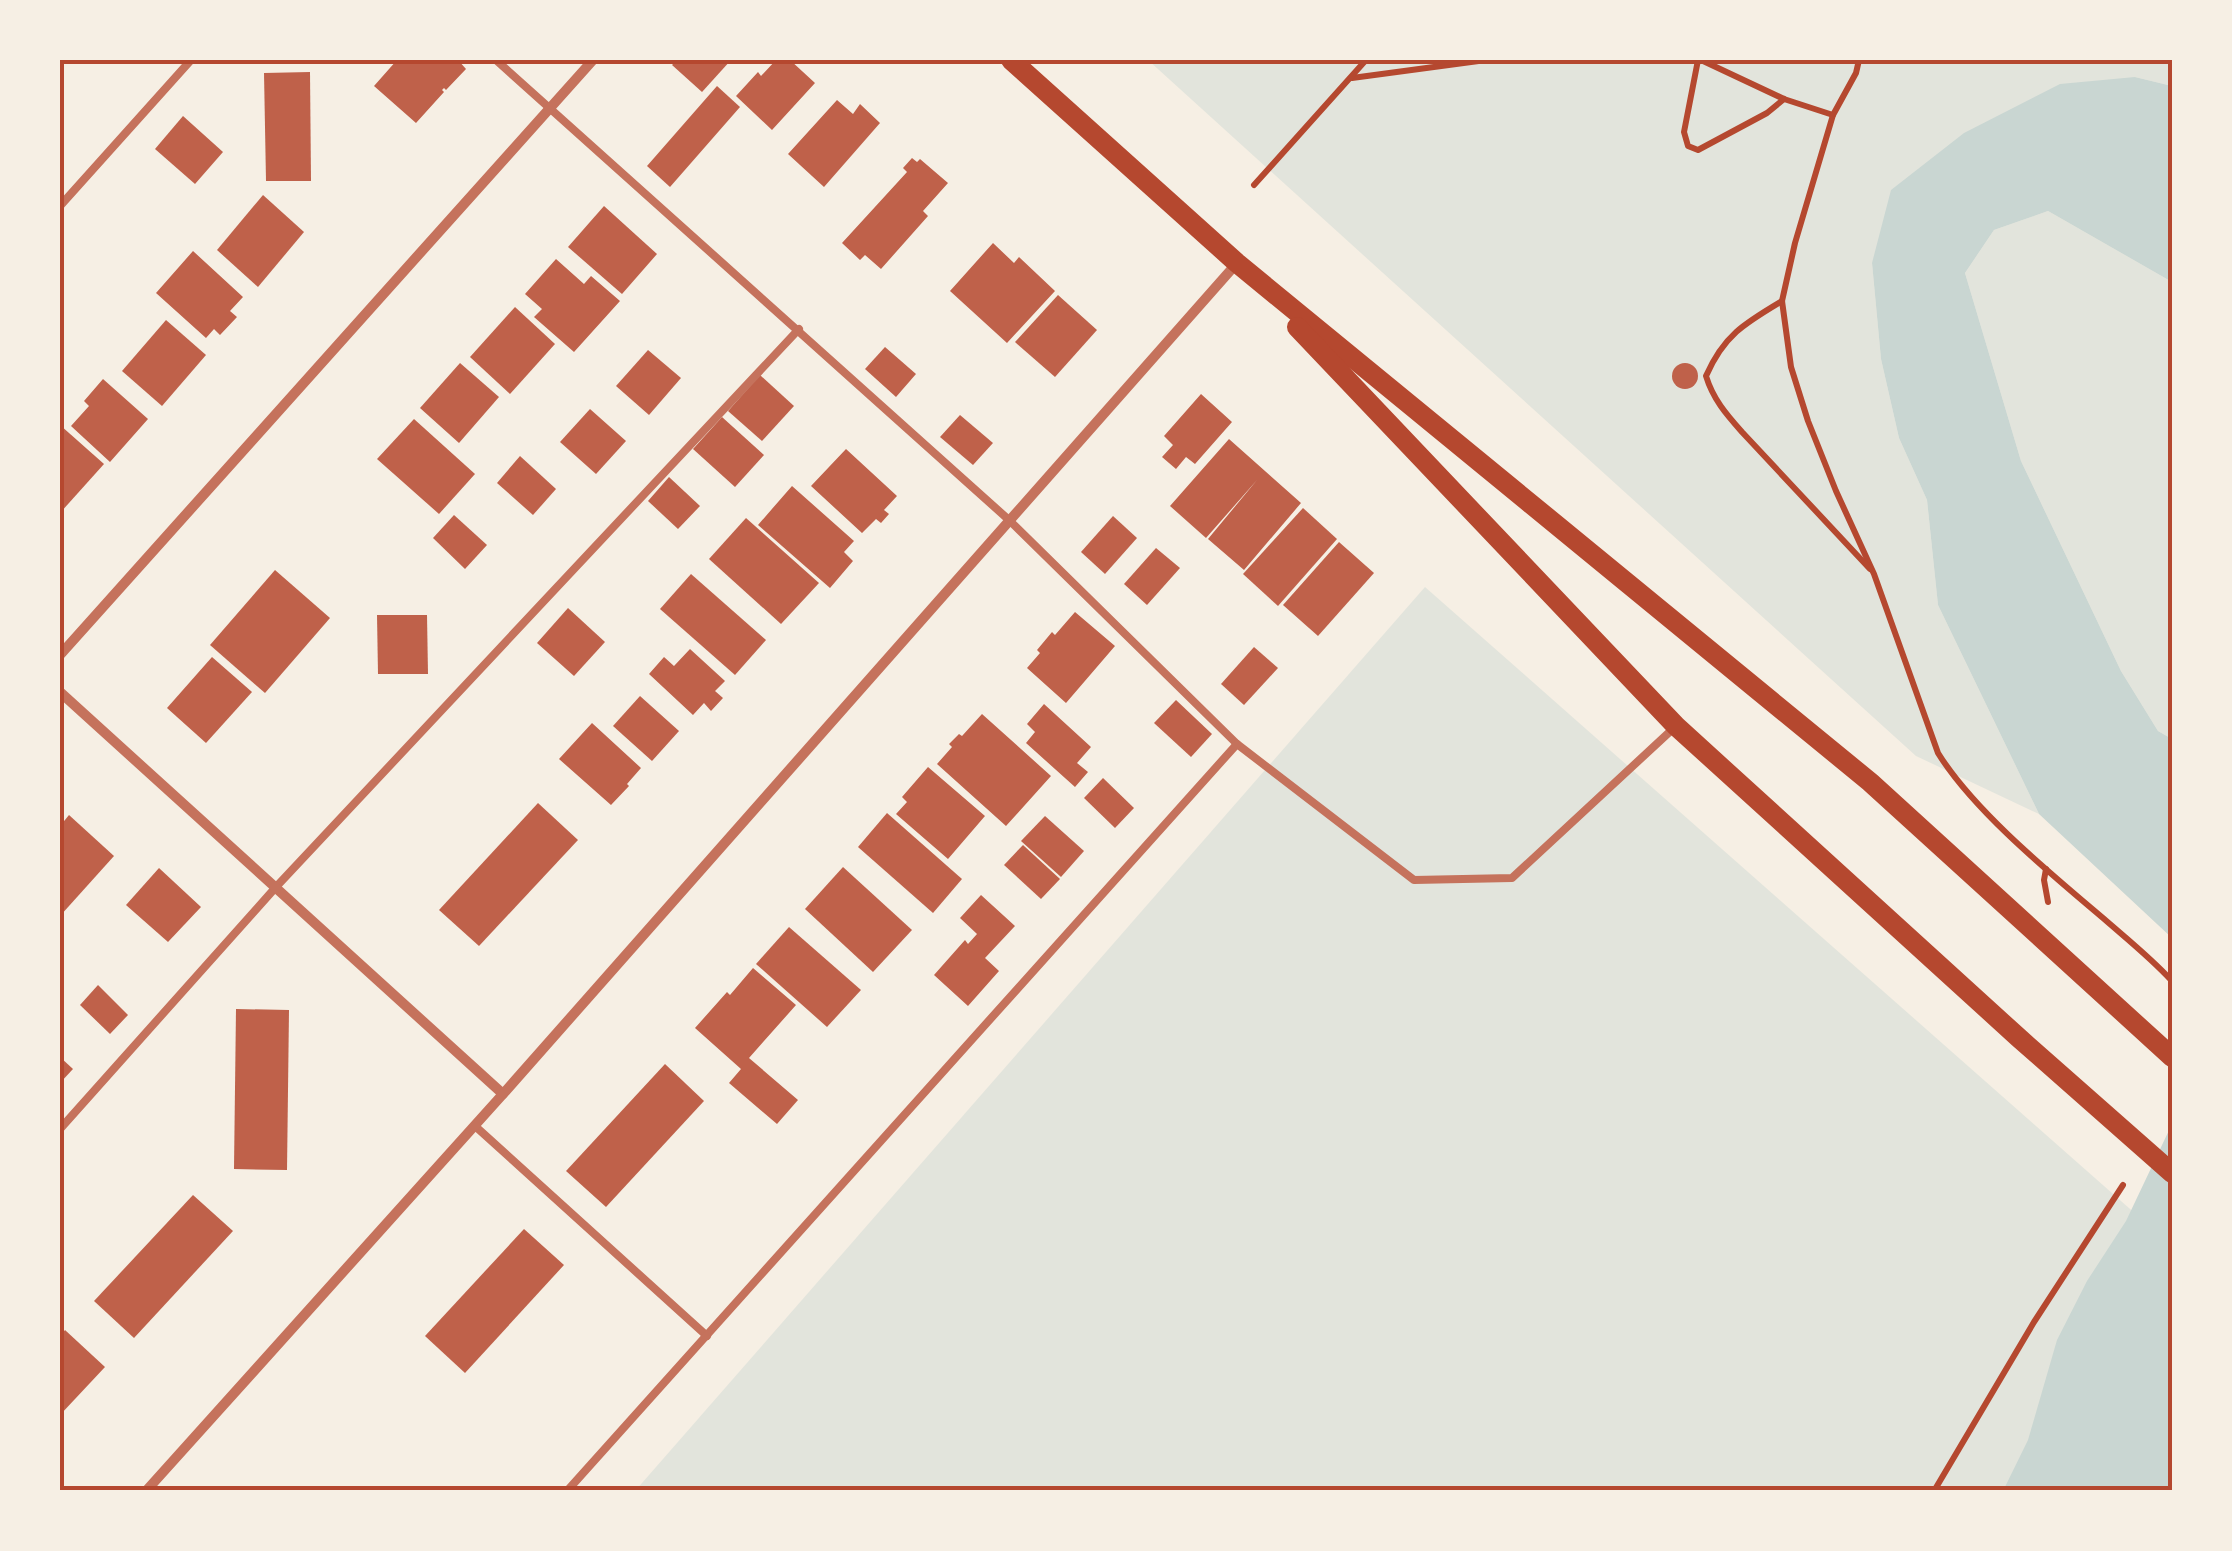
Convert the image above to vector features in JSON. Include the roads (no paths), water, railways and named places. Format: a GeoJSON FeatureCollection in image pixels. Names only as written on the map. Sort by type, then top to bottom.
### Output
{"type":"FeatureCollection","features":[{"type":"Feature","properties":{"kind":"main road"},"geometry":{"type":"LineString","coordinates":[[1011,60],[1237,264],[1870,782],[2172,1057]]}},
{"type":"Feature","properties":{"kind":"main road"},"geometry":{"type":"LineString","coordinates":[[1237,264],[1676,726],[2172,1173]]}},
{"type":"Feature","properties":{"kind":"street"},"geometry":{"type":"LineString","coordinates":[[60,655],[593,60]]}},
{"type":"Feature","properties":{"kind":"street"},"geometry":{"type":"LineString","coordinates":[[146,1491],[475,1126],[1237,264]]}},
{"type":"Feature","properties":{"kind":"street"},"geometry":{"type":"LineString","coordinates":[[60,692],[503,1094]]}},
{"type":"Feature","properties":{"kind":"lane"},"geometry":{"type":"LineString","coordinates":[[60,206],[191,60]]}},
{"type":"Feature","properties":{"kind":"lane"},"geometry":{"type":"LineString","coordinates":[[496,60],[1009,520],[1237,744],[1414,880],[1512,878],[1676,726]]}},
{"type":"Feature","properties":{"kind":"lane"},"geometry":{"type":"LineString","coordinates":[[60,1129],[276,887],[799,329]]}},
{"type":"Feature","properties":{"kind":"lane"},"geometry":{"type":"LineString","coordinates":[[567,1491],[1237,744]]}},
{"type":"Feature","properties":{"kind":"lane"},"geometry":{"type":"LineString","coordinates":[[475,1126],[707,1336]]}}]}
